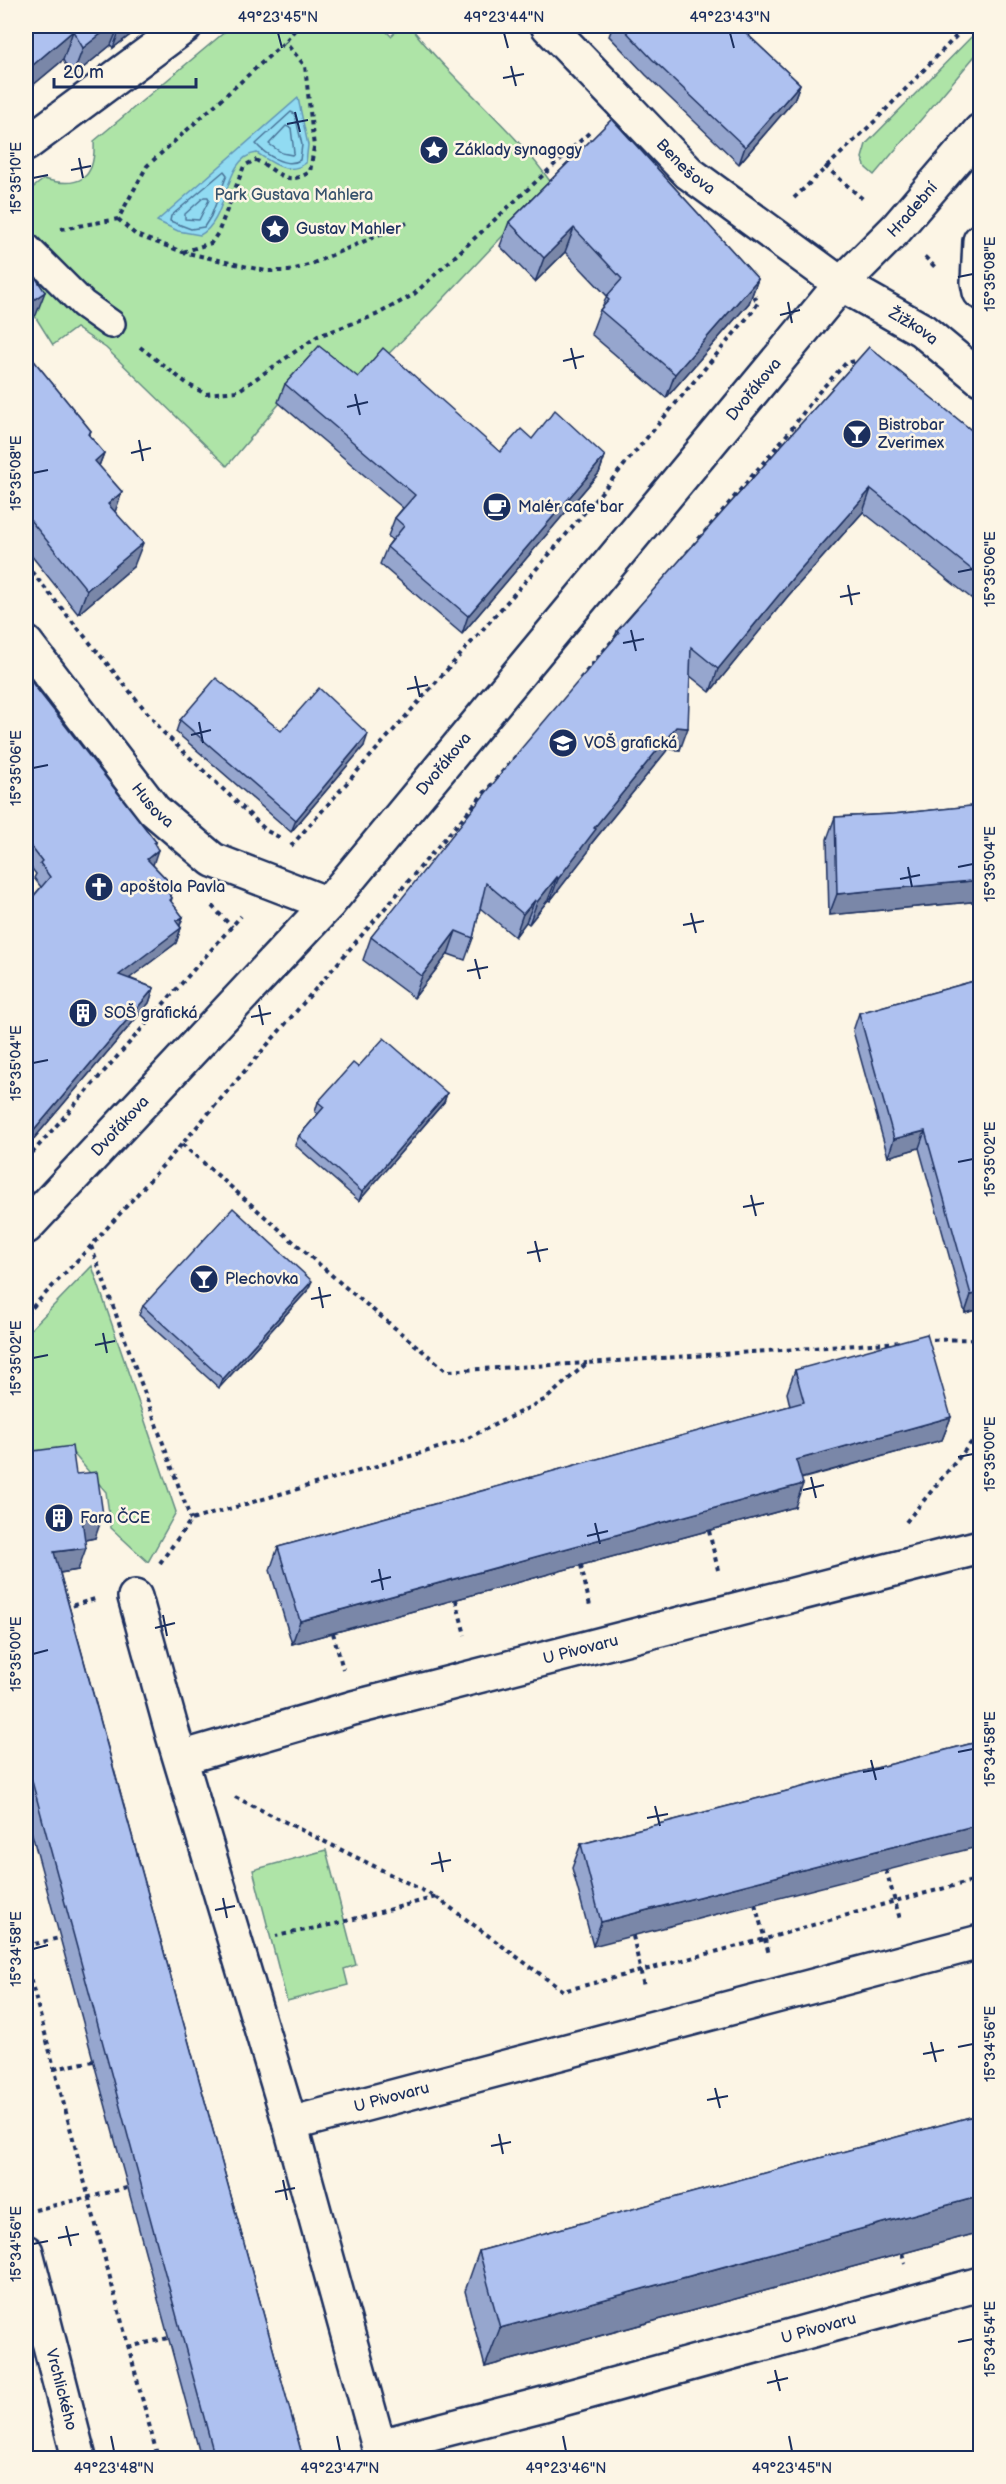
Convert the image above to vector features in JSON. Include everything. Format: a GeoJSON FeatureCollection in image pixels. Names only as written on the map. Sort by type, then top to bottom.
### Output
{"type":"FeatureCollection","features":[{"type":"Feature","properties":{"kind":"street"},"geometry":{"type":"LineString","coordinates":[[26,144],[185,26]]}},
{"type":"Feature","properties":{"kind":"street","name":"Benešova"},"geometry":{"type":"LineString","coordinates":[[548,26],[611,115],[841,284]]}},
{"type":"Feature","properties":{"kind":"street","name":"Hradební"},"geometry":{"type":"LineString","coordinates":[[841,284],[896,229],[981,131]]}},
{"type":"Feature","properties":{"kind":"street"},"geometry":{"type":"LineString","coordinates":[[981,241],[978,282],[981,292]]}},
{"type":"Feature","properties":{"kind":"street","name":"Žižkova"},"geometry":{"type":"LineString","coordinates":[[841,284],[922,330],[981,378]]}},
{"type":"Feature","properties":{"kind":"street","name":"Dvořákova"},"geometry":{"type":"LineString","coordinates":[[29,1221],[328,904],[841,284]]}},
{"type":"Feature","properties":{"kind":"street","name":"Husova"},"geometry":{"type":"LineString","coordinates":[[26,643],[154,810],[213,860],[328,904]]}},
{"type":"Feature","properties":{"kind":"street","name":"U Pivovaru"},"geometry":{"type":"LineString","coordinates":[[184,1765],[353,1708],[981,1547]]}},
{"type":"Feature","properties":{"kind":"street","name":"U Pivovaru"},"geometry":{"type":"LineString","coordinates":[[135,1597],[290,2124],[381,2452],[540,2405],[981,2284]]}},
{"type":"Feature","properties":{"kind":"street","name":"U Pivovaru"},"geometry":{"type":"LineString","coordinates":[[290,2124],[981,1942]]}},
{"type":"Feature","properties":{"kind":"street","name":"Vrchlického"},"geometry":{"type":"LineString","coordinates":[[26,2252],[79,2458]]}},
{"type":"Feature","properties":{"kind":"lane"},"geometry":{"type":"LineString","coordinates":[[26,248],[83,304],[111,324]]}},
{"type":"Feature","properties":{"kind":"path"},"geometry":{"type":"LineString","coordinates":[[287,26],[292,31]]}},
{"type":"Feature","properties":{"kind":"path"},"geometry":{"type":"LineString","coordinates":[[118,219],[147,166],[285,42],[298,26]]}},
{"type":"Feature","properties":{"kind":"path"},"geometry":{"type":"LineString","coordinates":[[764,228],[825,166],[876,120],[966,26]]}},
{"type":"Feature","properties":{"kind":"path"},"geometry":{"type":"LineString","coordinates":[[183,252],[211,243],[218,232],[244,166],[255,160],[265,164],[284,178],[299,179],[310,172],[314,147],[305,66],[285,42]]}},
{"type":"Feature","properties":{"kind":"path"},"geometry":{"type":"LineString","coordinates":[[111,324],[189,385],[206,394],[238,391],[318,336],[376,315],[413,295],[611,115]]}},
{"type":"Feature","properties":{"kind":"path"},"geometry":{"type":"LineString","coordinates":[[825,166],[853,190]]}},
{"type":"Feature","properties":{"kind":"path"},"geometry":{"type":"LineString","coordinates":[[57,230],[118,219]]}},
{"type":"Feature","properties":{"kind":"path"},"geometry":{"type":"LineString","coordinates":[[118,219],[136,235],[183,252],[248,268],[288,271],[311,264],[407,223]]}},
{"type":"Feature","properties":{"kind":"path"},"geometry":{"type":"LineString","coordinates":[[26,565],[164,733],[267,831],[292,843],[554,549],[752,312],[758,303],[746,283]]}},
{"type":"Feature","properties":{"kind":"path"},"geometry":{"type":"LineString","coordinates":[[676,566],[790,431],[817,394],[846,363],[859,360],[870,363]]}},
{"type":"Feature","properties":{"kind":"path"},"geometry":{"type":"LineString","coordinates":[[578,682],[623,628]]}},
{"type":"Feature","properties":{"kind":"path"},"geometry":{"type":"LineString","coordinates":[[26,1314],[92,1246],[182,1144],[517,754]]}},
{"type":"Feature","properties":{"kind":"path"},"geometry":{"type":"LineString","coordinates":[[26,1160],[232,927]]}},
{"type":"Feature","properties":{"kind":"path"},"geometry":{"type":"LineString","coordinates":[[182,1144],[344,1286],[447,1371],[903,1342]]}},
{"type":"Feature","properties":{"kind":"path"},"geometry":{"type":"LineString","coordinates":[[92,1246],[191,1520]]}},
{"type":"Feature","properties":{"kind":"path"},"geometry":{"type":"LineString","coordinates":[[914,1341],[981,1339]]}},
{"type":"Feature","properties":{"kind":"path"},"geometry":{"type":"LineString","coordinates":[[59,1609],[104,1597],[135,1597],[191,1520],[462,1441],[546,1399],[588,1363]]}},
{"type":"Feature","properties":{"kind":"path"},"geometry":{"type":"LineString","coordinates":[[904,1525],[981,1432]]}},
{"type":"Feature","properties":{"kind":"path"},"geometry":{"type":"LineString","coordinates":[[184,1765],[436,1897],[563,1991],[765,1939],[895,1901],[981,1879]]}},
{"type":"Feature","properties":{"kind":"path"},"geometry":{"type":"LineString","coordinates":[[886,1870],[911,1960]]}},
{"type":"Feature","properties":{"kind":"path"},"geometry":{"type":"LineString","coordinates":[[236,1944],[335,1924],[436,1897]]}},
{"type":"Feature","properties":{"kind":"path"},"geometry":{"type":"LineString","coordinates":[[755,1904],[780,1995]]}},
{"type":"Feature","properties":{"kind":"path"},"geometry":{"type":"LineString","coordinates":[[633,1936],[653,2029]]}},
{"type":"Feature","properties":{"kind":"path"},"geometry":{"type":"LineString","coordinates":[[26,1946],[59,1938]]}},
{"type":"Feature","properties":{"kind":"path"},"geometry":{"type":"LineString","coordinates":[[26,1962],[158,2458]]}},
{"type":"Feature","properties":{"kind":"path"},"geometry":{"type":"LineString","coordinates":[[54,2069],[93,2061]]}},
{"type":"Feature","properties":{"kind":"path"},"geometry":{"type":"LineString","coordinates":[[26,2212],[127,2188]]}},
{"type":"Feature","properties":{"kind":"path"},"geometry":{"type":"LineString","coordinates":[[129,2347],[168,2338]]}},
{"type":"Feature","properties":{"kind":"path"},"geometry":{"type":"LineString","coordinates":[[26,2448],[28,2458]]}},
{"type":"Feature","properties":{"kind":"green space","name":"Park Gustava Mahlera"},"geometry":{"type":"Polygon","coordinates":[[[232,26],[381,26],[391,36],[402,26],[410,26],[519,143],[552,184],[426,317],[376,366],[352,395],[312,365],[227,466],[106,348],[76,328],[53,345],[26,302],[26,193],[44,179],[67,183],[83,178],[92,164],[94,141],[232,26]]]}},
{"type":"Feature","properties":{"kind":"green space"},"geometry":{"type":"Polygon","coordinates":[[[980,28],[980,50],[874,175],[866,168],[862,158],[866,144],[980,28]]]}},
{"type":"Feature","properties":{"kind":"green space"},"geometry":{"type":"Polygon","coordinates":[[[92,1266],[176,1512],[148,1562],[111,1528],[106,1492],[68,1447],[26,1453],[26,1334],[92,1266]]]}},
{"type":"Feature","properties":{"kind":"green space"},"geometry":{"type":"Polygon","coordinates":[[[326,1850],[356,1965],[344,1969],[348,1985],[287,2001],[253,1870],[326,1850]]]}},
{"type":"Feature","properties":{"kind":"water"},"geometry":{"type":"Polygon","coordinates":[[[298,98],[308,145],[306,163],[299,167],[287,168],[257,153],[246,157],[231,177],[217,216],[210,227],[200,235],[178,231],[157,221],[298,98]]]}},
{"type":"Feature","properties":{"kind":"building"},"geometry":{"type":"Polygon","coordinates":[[[26,26],[111,26],[83,48],[73,31],[26,71],[26,26]]]}},
{"type":"Feature","properties":{"kind":"building"},"geometry":{"type":"Polygon","coordinates":[[[621,26],[753,26],[746,33],[800,84],[745,147],[652,59],[621,26]]]}},
{"type":"Feature","properties":{"kind":"building"},"geometry":{"type":"Polygon","coordinates":[[[612,119],[758,279],[675,374],[600,310],[609,300],[606,297],[622,279],[574,228],[544,258],[509,222],[612,119]]]}},
{"type":"Feature","properties":{"kind":"building"},"geometry":{"type":"Polygon","coordinates":[[[26,263],[45,292],[26,305],[26,263]]]}},
{"type":"Feature","properties":{"kind":"building"},"geometry":{"type":"Polygon","coordinates":[[[319,346],[358,377],[383,348],[500,452],[521,429],[532,439],[555,410],[605,456],[468,616],[387,547],[404,526],[395,518],[415,495],[285,384],[319,346]]]}},
{"type":"Feature","properties":{"kind":"building"},"geometry":{"type":"Polygon","coordinates":[[[869,347],[981,438],[981,577],[871,489],[796,574],[718,669],[691,647],[688,728],[676,727],[594,828],[596,829],[558,879],[557,877],[537,902],[535,900],[523,914],[486,883],[473,938],[456,931],[422,976],[371,937],[520,750],[619,633],[617,631],[869,347]]]}},
{"type":"Feature","properties":{"kind":"building"},"geometry":{"type":"Polygon","coordinates":[[[26,351],[91,431],[88,434],[104,453],[95,461],[122,492],[108,504],[143,543],[87,590],[26,515],[26,351]]]}},
{"type":"Feature","properties":{"kind":"building"},"geometry":{"type":"Polygon","coordinates":[[[26,675],[156,842],[154,843],[158,850],[147,859],[173,886],[167,891],[172,898],[170,900],[183,917],[176,921],[181,928],[119,975],[154,988],[26,1140],[26,905],[50,877],[40,863],[42,861],[26,840],[26,675]]]}},
{"type":"Feature","properties":{"kind":"building"},"geometry":{"type":"Polygon","coordinates":[[[216,678],[281,731],[319,688],[368,734],[296,820],[180,720],[216,678]]]}},
{"type":"Feature","properties":{"kind":"building"},"geometry":{"type":"Polygon","coordinates":[[[981,805],[981,880],[837,894],[835,817],[981,805]]]}},
{"type":"Feature","properties":{"kind":"building"},"geometry":{"type":"Polygon","coordinates":[[[981,979],[981,1293],[971,1295],[925,1131],[894,1139],[859,1013],[981,979]]]}},
{"type":"Feature","properties":{"kind":"building"},"geometry":{"type":"Polygon","coordinates":[[[384,1038],[447,1093],[362,1192],[299,1136],[324,1107],[318,1102],[353,1063],[358,1067],[384,1038]]]}},
{"type":"Feature","properties":{"kind":"building"},"geometry":{"type":"Polygon","coordinates":[[[233,1208],[312,1281],[223,1379],[143,1306],[233,1208]]]}},
{"type":"Feature","properties":{"kind":"building"},"geometry":{"type":"Polygon","coordinates":[[[927,1334],[951,1417],[796,1460],[803,1484],[300,1621],[278,1547],[804,1402],[795,1370],[927,1334]]]}},
{"type":"Feature","properties":{"kind":"building"},"geometry":{"type":"Polygon","coordinates":[[[72,1446],[76,1474],[97,1472],[103,1515],[82,1519],[86,1548],[54,1552],[303,2458],[215,2458],[26,1759],[26,1452],[72,1446]]]}},
{"type":"Feature","properties":{"kind":"building"},"geometry":{"type":"Polygon","coordinates":[[[981,1741],[981,1824],[601,1922],[581,1844],[981,1741]]]}},
{"type":"Feature","properties":{"kind":"building"},"geometry":{"type":"Polygon","coordinates":[[[981,2114],[981,2196],[500,2328],[479,2251],[981,2114]]]}},
{"type":"Feature","properties":{"kind":"place","name":"Základy synagogy"},"geometry":{"type":"Point","coordinates":[434,150]}},
{"type":"Feature","properties":{"kind":"place","name":"Gustav Mahler"},"geometry":{"type":"Point","coordinates":[275,229]}},
{"type":"Feature","properties":{"kind":"place","name":"Bistrobar Zverimex"},"geometry":{"type":"Point","coordinates":[857,434]}},
{"type":"Feature","properties":{"kind":"place","name":"Malér cafe bar"},"geometry":{"type":"Point","coordinates":[497,507]}},
{"type":"Feature","properties":{"kind":"place","name":"VOŠ grafická"},"geometry":{"type":"Point","coordinates":[563,743]}},
{"type":"Feature","properties":{"kind":"place","name":"apoštola Pavla"},"geometry":{"type":"Point","coordinates":[99,887]}},
{"type":"Feature","properties":{"kind":"place","name":"SOŠ grafická"},"geometry":{"type":"Point","coordinates":[83,1013]}},
{"type":"Feature","properties":{"kind":"place","name":"Plechovka"},"geometry":{"type":"Point","coordinates":[204,1279]}},
{"type":"Feature","properties":{"kind":"place","name":"Fara ČCE"},"geometry":{"type":"Point","coordinates":[59,1518]}}]}
